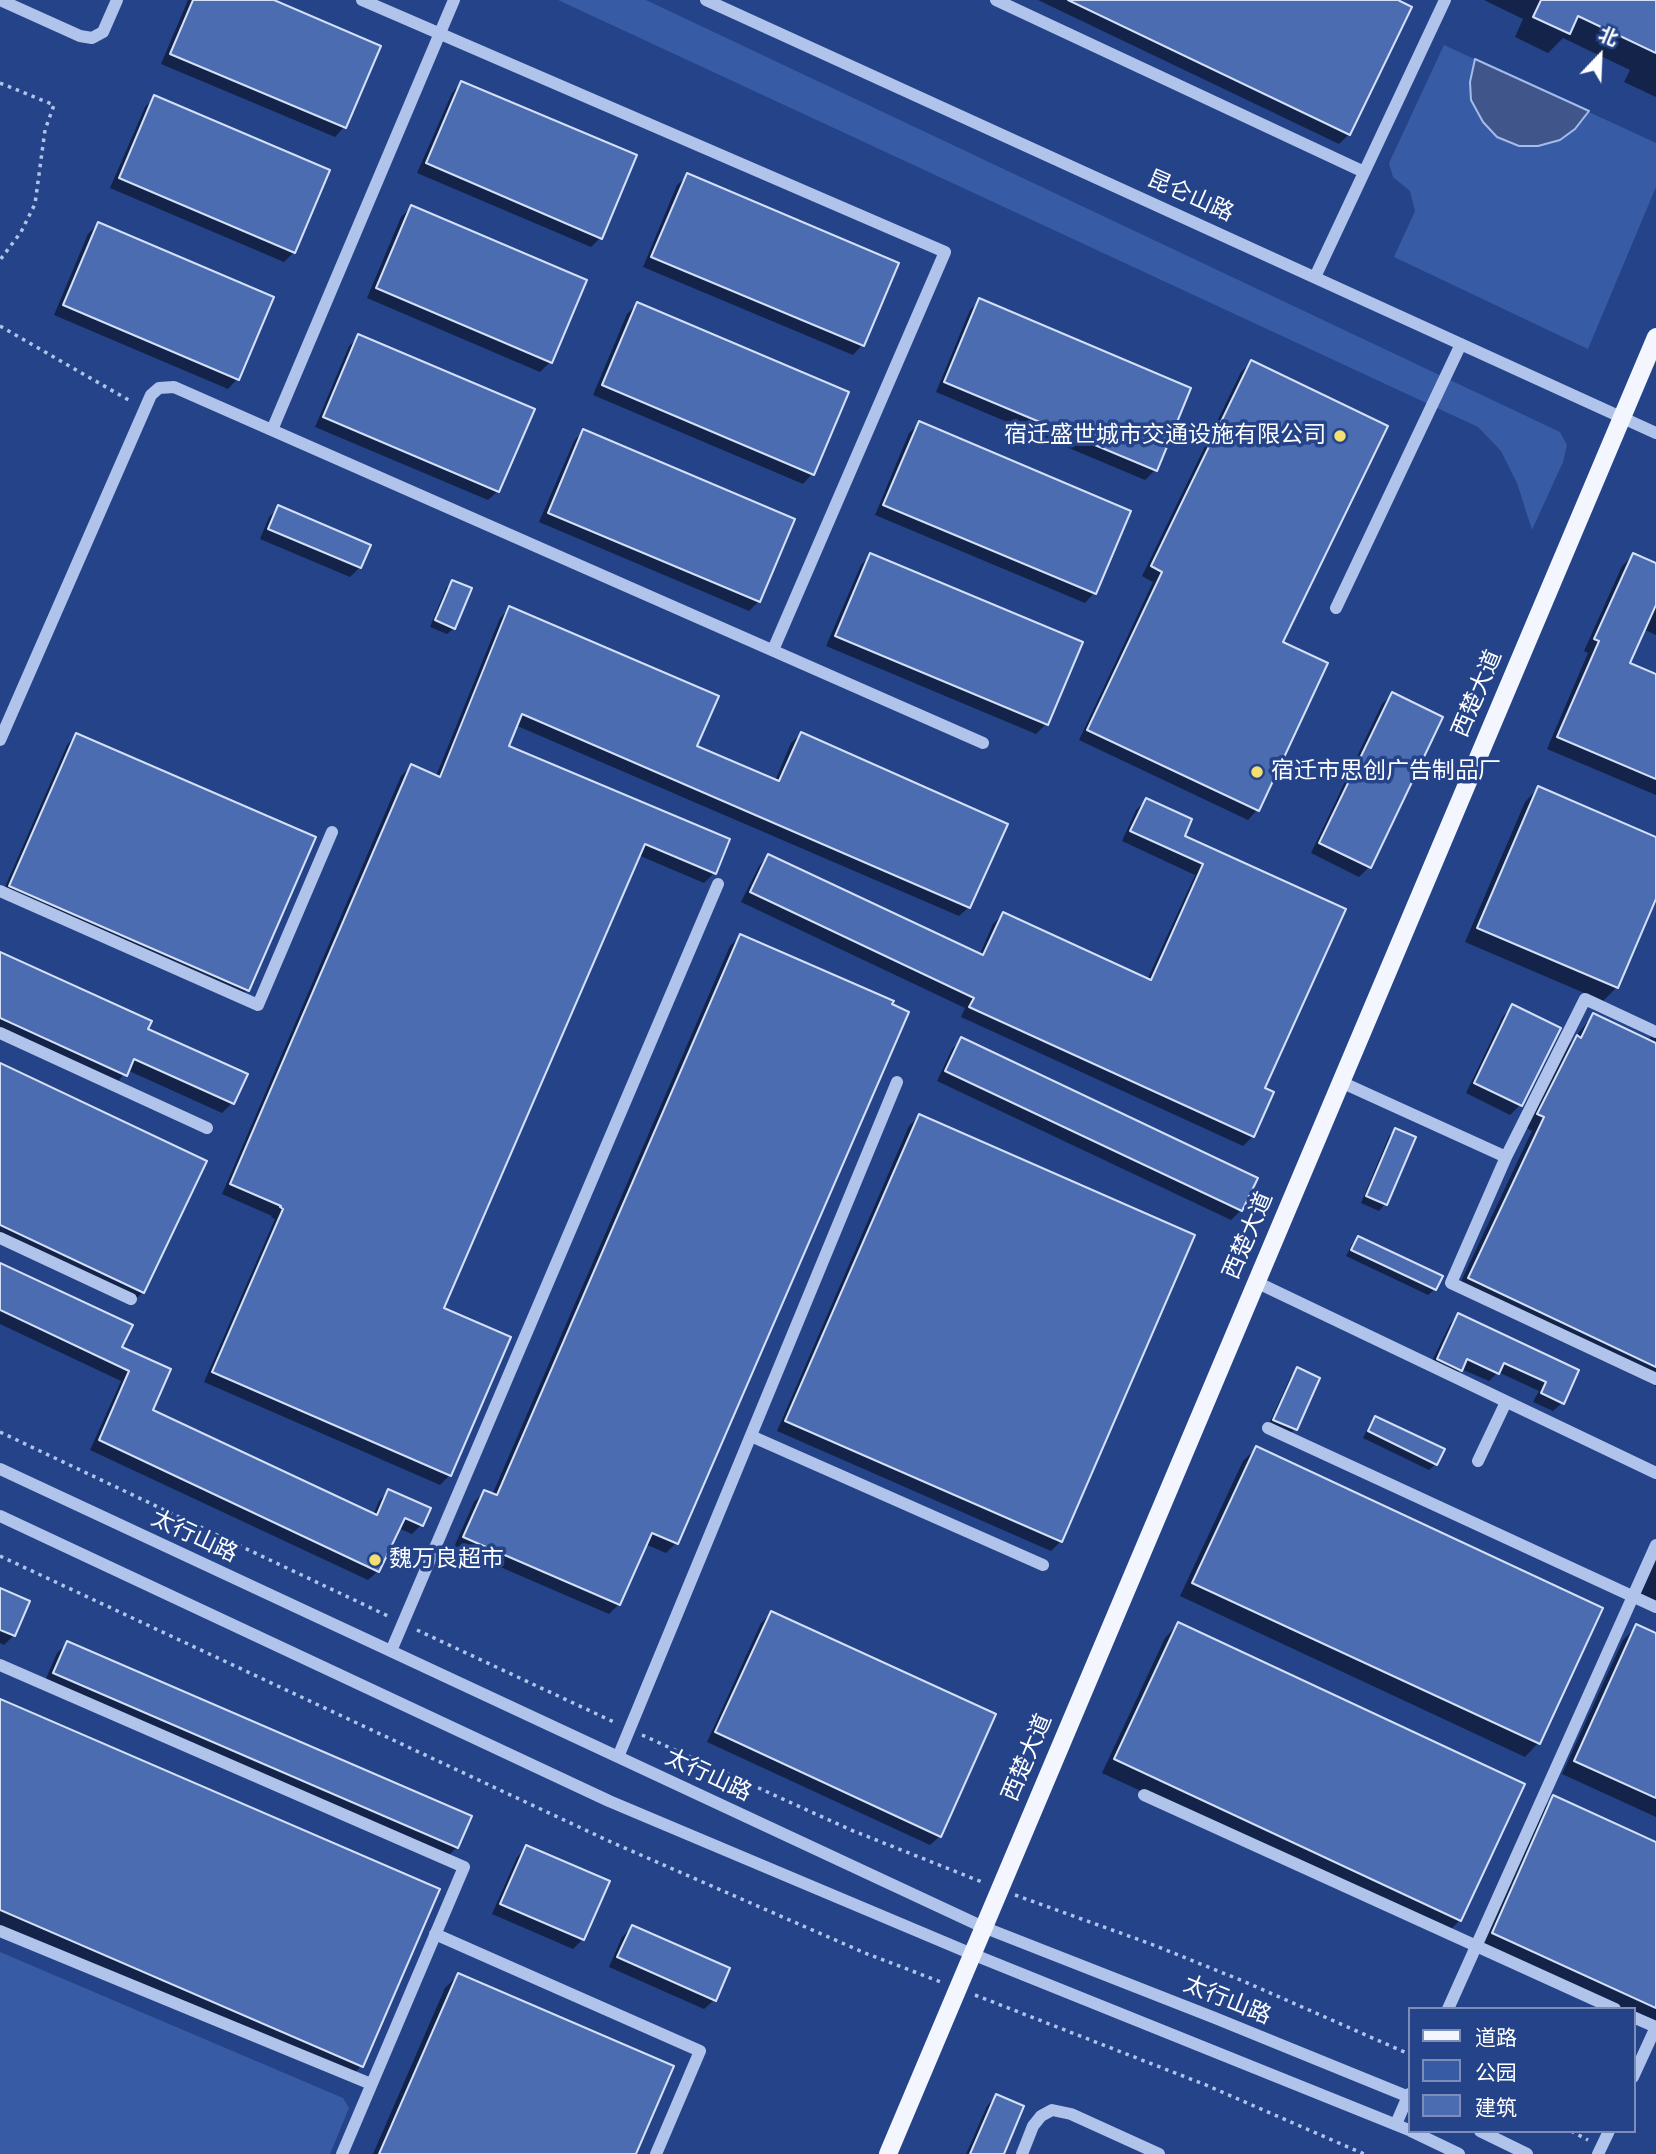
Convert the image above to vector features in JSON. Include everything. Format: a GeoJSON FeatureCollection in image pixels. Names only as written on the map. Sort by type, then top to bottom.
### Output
{"type":"FeatureCollection","features":[{"type":"Feature","properties":{"kind":"main road","name":"西楚大道"},"geometry":{"type":"LineString","coordinates":[[888,2154],[1656,337]]}},
{"type":"Feature","properties":{"kind":"street"},"geometry":{"type":"LineString","coordinates":[[0,0],[80,36],[92,38],[103,32],[117,0]]}},
{"type":"Feature","properties":{"kind":"street"},"geometry":{"type":"LineString","coordinates":[[362,0],[945,252],[773,650]]}},
{"type":"Feature","properties":{"kind":"street"},"geometry":{"type":"LineString","coordinates":[[272,430],[454,0]]}},
{"type":"Feature","properties":{"kind":"street","name":"昆仑山路"},"geometry":{"type":"LineString","coordinates":[[706,0],[1656,433]]}},
{"type":"Feature","properties":{"kind":"street"},"geometry":{"type":"LineString","coordinates":[[996,0],[1364,172]]}},
{"type":"Feature","properties":{"kind":"street"},"geometry":{"type":"LineString","coordinates":[[1315,277],[1445,0]]}},
{"type":"Feature","properties":{"kind":"street"},"geometry":{"type":"LineString","coordinates":[[1336,608],[1461,344]]}},
{"type":"Feature","properties":{"kind":"street"},"geometry":{"type":"LineString","coordinates":[[0,740],[151,395],[159,388],[174,387],[983,743]]}},
{"type":"Feature","properties":{"kind":"street"},"geometry":{"type":"LineString","coordinates":[[0,891],[258,1005],[332,832]]}},
{"type":"Feature","properties":{"kind":"street"},"geometry":{"type":"LineString","coordinates":[[391,1651],[718,884]]}},
{"type":"Feature","properties":{"kind":"street"},"geometry":{"type":"LineString","coordinates":[[1656,1032],[1585,999],[1506,1157],[1451,1283],[1656,1379]]}},
{"type":"Feature","properties":{"kind":"street"},"geometry":{"type":"LineString","coordinates":[[0,1033],[207,1128]]}},
{"type":"Feature","properties":{"kind":"street"},"geometry":{"type":"LineString","coordinates":[[618,1757],[897,1082]]}},
{"type":"Feature","properties":{"kind":"street"},"geometry":{"type":"LineString","coordinates":[[1341,1082],[1506,1157]]}},
{"type":"Feature","properties":{"kind":"street"},"geometry":{"type":"LineString","coordinates":[[0,1238],[131,1299]]}},
{"type":"Feature","properties":{"kind":"street"},"geometry":{"type":"LineString","coordinates":[[1256,1282],[1656,1473]]}},
{"type":"Feature","properties":{"kind":"street"},"geometry":{"type":"LineString","coordinates":[[1478,1461],[1506,1402]]}},
{"type":"Feature","properties":{"kind":"street"},"geometry":{"type":"LineString","coordinates":[[1268,1428],[1656,1607]]}},
{"type":"Feature","properties":{"kind":"street"},"geometry":{"type":"LineString","coordinates":[[751,1436],[1043,1565]]}},
{"type":"Feature","properties":{"kind":"street","name":"太行山路"},"geometry":{"type":"LineString","coordinates":[[0,1469],[983,1927],[1408,2096]]}},
{"type":"Feature","properties":{"kind":"street"},"geometry":{"type":"LineString","coordinates":[[0,1516],[609,1801],[972,1954],[1408,2130]]}},
{"type":"Feature","properties":{"kind":"street"},"geometry":{"type":"LineString","coordinates":[[1449,2007],[1656,1545]]}},
{"type":"Feature","properties":{"kind":"street"},"geometry":{"type":"LineString","coordinates":[[0,1665],[464,1867],[342,2154]]}},
{"type":"Feature","properties":{"kind":"street"},"geometry":{"type":"LineString","coordinates":[[1144,1795],[1611,2007]]}},
{"type":"Feature","properties":{"kind":"street"},"geometry":{"type":"LineString","coordinates":[[0,1931],[371,2084]]}},
{"type":"Feature","properties":{"kind":"street"},"geometry":{"type":"LineString","coordinates":[[435,1934],[700,2051],[656,2154]]}},
{"type":"Feature","properties":{"kind":"street"},"geometry":{"type":"LineString","coordinates":[[1635,2018],[1656,2027],[1635,2073]]}},
{"type":"Feature","properties":{"kind":"street"},"geometry":{"type":"LineString","coordinates":[[1396,2124],[1408,2098]]}},
{"type":"Feature","properties":{"kind":"street"},"geometry":{"type":"LineString","coordinates":[[1022,2154],[1033,2126],[1041,2116],[1052,2110],[1071,2114],[1159,2154]]}},
{"type":"Feature","properties":{"kind":"street"},"geometry":{"type":"LineString","coordinates":[[1414,2133],[1459,2154]]}},
{"type":"Feature","properties":{"kind":"street"},"geometry":{"type":"LineString","coordinates":[[1484,2133],[1527,2154]]}},
{"type":"Feature","properties":{"kind":"street"},"geometry":{"type":"LineString","coordinates":[[1598,2154],[1608,2133]]}},
{"type":"Feature","properties":{"kind":"path"},"geometry":{"type":"LineString","coordinates":[[0,83],[54,105],[45,130],[35,204],[21,232],[0,260]]}},
{"type":"Feature","properties":{"kind":"path"},"geometry":{"type":"LineString","coordinates":[[0,326],[145,409]]}},
{"type":"Feature","properties":{"kind":"path"},"geometry":{"type":"LineString","coordinates":[[0,1432],[629,1729],[851,1830],[999,1889],[1151,1944],[1408,2054]]}},
{"type":"Feature","properties":{"kind":"path"},"geometry":{"type":"LineString","coordinates":[[0,1556],[611,1842],[865,1953],[1206,2085],[1364,2154]]}},
{"type":"Feature","properties":{"kind":"green space"},"geometry":{"type":"Polygon","coordinates":[[[558,0],[646,0],[1560,432],[1567,445],[1563,462],[1532,530],[1517,483],[1501,451],[1478,427],[558,0]]]}},
{"type":"Feature","properties":{"kind":"green space"},"geometry":{"type":"Polygon","coordinates":[[[1444,45],[1656,143],[1656,187],[1588,349],[1394,257],[1415,211],[1410,191],[1393,177],[1389,163],[1444,45]]]}},
{"type":"Feature","properties":{"kind":"green space"},"geometry":{"type":"Polygon","coordinates":[[[0,1952],[343,2098],[349,2108],[330,2154],[0,2154],[0,1952]]]}},
{"type":"Feature","properties":{"kind":"shaded area"},"geometry":{"type":"Polygon","coordinates":[[[1475,59],[1589,111],[1575,129],[1560,140],[1538,146],[1519,146],[1497,137],[1483,122],[1471,100],[1470,82],[1475,59]]]}},
{"type":"Feature","properties":{"kind":"building"},"geometry":{"type":"Polygon","coordinates":[[[193,0],[274,0],[381,46],[346,128],[170,54],[193,0]]]}},
{"type":"Feature","properties":{"kind":"building"},"geometry":{"type":"Polygon","coordinates":[[[1068,0],[1398,0],[1412,7],[1350,135],[1068,0]]]}},
{"type":"Feature","properties":{"kind":"building"},"geometry":{"type":"Polygon","coordinates":[[[1541,0],[1656,0],[1656,53],[1578,16],[1570,34],[1533,17],[1541,0]]]}},
{"type":"Feature","properties":{"kind":"building"},"geometry":{"type":"Polygon","coordinates":[[[461,81],[637,155],[602,239],[426,163],[461,81]]]}},
{"type":"Feature","properties":{"kind":"building"},"geometry":{"type":"Polygon","coordinates":[[[154,95],[330,170],[295,253],[119,178],[154,95]]]}},
{"type":"Feature","properties":{"kind":"building"},"geometry":{"type":"Polygon","coordinates":[[[687,173],[899,263],[864,346],[651,257],[687,173]]]}},
{"type":"Feature","properties":{"kind":"building"},"geometry":{"type":"Polygon","coordinates":[[[411,205],[587,280],[552,363],[376,288],[411,205]]]}},
{"type":"Feature","properties":{"kind":"building"},"geometry":{"type":"Polygon","coordinates":[[[98,222],[274,297],[239,380],[63,305],[98,222]]]}},
{"type":"Feature","properties":{"kind":"building"},"geometry":{"type":"Polygon","coordinates":[[[979,298],[1191,388],[1157,471],[944,382],[979,298]]]}},
{"type":"Feature","properties":{"kind":"building"},"geometry":{"type":"Polygon","coordinates":[[[637,302],[849,392],[814,475],[602,385],[637,302]]]}},
{"type":"Feature","properties":{"kind":"building"},"geometry":{"type":"Polygon","coordinates":[[[358,334],[535,409],[499,492],[323,417],[358,334]]]}},
{"type":"Feature","properties":{"kind":"building"},"geometry":{"type":"Polygon","coordinates":[[[1251,360],[1388,426],[1283,642],[1328,663],[1259,811],[1087,730],[1162,572],[1151,566],[1251,360]]]}},
{"type":"Feature","properties":{"kind":"building"},"geometry":{"type":"Polygon","coordinates":[[[919,421],[1131,511],[1096,594],[883,505],[919,421]]]}},
{"type":"Feature","properties":{"kind":"building"},"geometry":{"type":"Polygon","coordinates":[[[583,429],[795,519],[760,602],[548,513],[583,429]]]}},
{"type":"Feature","properties":{"kind":"building"},"geometry":{"type":"Polygon","coordinates":[[[278,505],[371,545],[361,568],[268,529],[278,505]]]}},
{"type":"Feature","properties":{"kind":"building"},"geometry":{"type":"Polygon","coordinates":[[[870,553],[1083,642],[1048,725],[835,636],[870,553]]]}},
{"type":"Feature","properties":{"kind":"building"},"geometry":{"type":"Polygon","coordinates":[[[1633,553],[1656,563],[1656,605],[1630,663],[1656,674],[1656,779],[1557,737],[1599,641],[1594,639],[1633,553]]]}},
{"type":"Feature","properties":{"kind":"building"},"geometry":{"type":"Polygon","coordinates":[[[452,580],[472,588],[455,629],[435,620],[452,580]]]}},
{"type":"Feature","properties":{"kind":"building"},"geometry":{"type":"Polygon","coordinates":[[[509,606],[719,696],[697,746],[779,781],[801,732],[1008,824],[970,908],[522,714],[509,746],[730,839],[716,874],[645,844],[444,1308],[511,1337],[451,1476],[212,1372],[283,1209],[230,1184],[411,764],[440,777],[509,606]]]}},
{"type":"Feature","properties":{"kind":"building"},"geometry":{"type":"Polygon","coordinates":[[[1392,692],[1443,717],[1371,868],[1319,843],[1392,692]]]}},
{"type":"Feature","properties":{"kind":"building"},"geometry":{"type":"Polygon","coordinates":[[[76,733],[316,837],[249,991],[9,886],[76,733]]]}},
{"type":"Feature","properties":{"kind":"building"},"geometry":{"type":"Polygon","coordinates":[[[1538,786],[1656,837],[1656,899],[1618,988],[1477,928],[1538,786]]]}},
{"type":"Feature","properties":{"kind":"building"},"geometry":{"type":"Polygon","coordinates":[[[1146,798],[1192,819],[1185,836],[1346,909],[1265,1088],[1274,1092],[1254,1137],[969,1007],[974,998],[750,892],[768,854],[983,955],[1003,912],[1151,980],[1203,864],[1130,831],[1146,798]]]}},
{"type":"Feature","properties":{"kind":"building"},"geometry":{"type":"Polygon","coordinates":[[[740,934],[894,1001],[892,1004],[909,1012],[678,1544],[652,1533],[620,1605],[463,1537],[484,1490],[497,1495],[740,934]]]}},
{"type":"Feature","properties":{"kind":"building"},"geometry":{"type":"Polygon","coordinates":[[[0,952],[152,1021],[148,1029],[248,1074],[234,1104],[134,1059],[127,1076],[0,1018],[0,952]]]}},
{"type":"Feature","properties":{"kind":"building"},"geometry":{"type":"Polygon","coordinates":[[[1512,1004],[1561,1028],[1522,1106],[1474,1083],[1512,1004]]]}},
{"type":"Feature","properties":{"kind":"building"},"geometry":{"type":"Polygon","coordinates":[[[1593,1013],[1656,1043],[1656,1367],[1468,1278],[1544,1117],[1537,1114],[1577,1035],[1581,1038],[1593,1013]]]}},
{"type":"Feature","properties":{"kind":"building"},"geometry":{"type":"Polygon","coordinates":[[[961,1037],[1258,1178],[1242,1211],[945,1071],[961,1037]]]}},
{"type":"Feature","properties":{"kind":"building"},"geometry":{"type":"Polygon","coordinates":[[[0,1063],[207,1161],[144,1293],[0,1225],[0,1063]]]}},
{"type":"Feature","properties":{"kind":"building"},"geometry":{"type":"Polygon","coordinates":[[[919,1114],[1195,1235],[1062,1542],[785,1421],[919,1114]]]}},
{"type":"Feature","properties":{"kind":"building"},"geometry":{"type":"Polygon","coordinates":[[[1395,1128],[1416,1137],[1387,1205],[1366,1196],[1395,1128]]]}},
{"type":"Feature","properties":{"kind":"building"},"geometry":{"type":"Polygon","coordinates":[[[1358,1236],[1443,1276],[1436,1290],[1351,1250],[1358,1236]]]}},
{"type":"Feature","properties":{"kind":"building"},"geometry":{"type":"Polygon","coordinates":[[[0,1263],[133,1325],[122,1347],[171,1369],[153,1410],[377,1515],[388,1489],[431,1508],[423,1526],[405,1518],[379,1572],[99,1440],[129,1371],[0,1310],[0,1263]]]}},
{"type":"Feature","properties":{"kind":"building"},"geometry":{"type":"Polygon","coordinates":[[[1458,1313],[1579,1370],[1564,1404],[1541,1393],[1546,1382],[1504,1363],[1499,1374],[1467,1359],[1462,1371],[1437,1359],[1458,1313]]]}},
{"type":"Feature","properties":{"kind":"building"},"geometry":{"type":"Polygon","coordinates":[[[1297,1367],[1320,1378],[1297,1430],[1273,1420],[1297,1367]]]}},
{"type":"Feature","properties":{"kind":"building"},"geometry":{"type":"Polygon","coordinates":[[[1375,1416],[1445,1449],[1437,1465],[1368,1431],[1375,1416]]]}},
{"type":"Feature","properties":{"kind":"building"},"geometry":{"type":"Polygon","coordinates":[[[1256,1446],[1603,1608],[1540,1744],[1192,1583],[1256,1446]]]}},
{"type":"Feature","properties":{"kind":"building"},"geometry":{"type":"Polygon","coordinates":[[[0,1588],[30,1601],[15,1636],[0,1630],[0,1588]]]}},
{"type":"Feature","properties":{"kind":"building"},"geometry":{"type":"Polygon","coordinates":[[[771,1611],[996,1714],[941,1837],[715,1732],[771,1611]]]}},
{"type":"Feature","properties":{"kind":"building"},"geometry":{"type":"Polygon","coordinates":[[[1178,1622],[1525,1784],[1461,1921],[1114,1759],[1178,1622]]]}},
{"type":"Feature","properties":{"kind":"building"},"geometry":{"type":"Polygon","coordinates":[[[1636,1624],[1656,1633],[1656,1798],[1574,1761],[1636,1624]]]}},
{"type":"Feature","properties":{"kind":"building"},"geometry":{"type":"Polygon","coordinates":[[[67,1641],[472,1816],[458,1848],[53,1673],[67,1641]]]}},
{"type":"Feature","properties":{"kind":"building"},"geometry":{"type":"Polygon","coordinates":[[[0,1699],[440,1889],[363,2067],[0,1910],[0,1699]]]}},
{"type":"Feature","properties":{"kind":"building"},"geometry":{"type":"Polygon","coordinates":[[[1553,1795],[1656,1842],[1656,2008],[1492,1933],[1553,1795]]]}},
{"type":"Feature","properties":{"kind":"building"},"geometry":{"type":"Polygon","coordinates":[[[526,1845],[610,1881],[584,1940],[500,1904],[526,1845]]]}},
{"type":"Feature","properties":{"kind":"building"},"geometry":{"type":"Polygon","coordinates":[[[632,1925],[730,1968],[716,2001],[617,1957],[632,1925]]]}},
{"type":"Feature","properties":{"kind":"building"},"geometry":{"type":"Polygon","coordinates":[[[458,1973],[674,2066],[636,2154],[379,2154],[458,1973]]]}},
{"type":"Feature","properties":{"kind":"building"},"geometry":{"type":"Polygon","coordinates":[[[996,2094],[1024,2106],[1004,2154],[970,2154],[996,2094]]]}},
{"type":"Feature","properties":{"kind":"place","name":"宿迁盛世城市交通设施有限公司"},"geometry":{"type":"Point","coordinates":[1340,436]}},
{"type":"Feature","properties":{"kind":"place","name":"宿迁市思创广告制品厂"},"geometry":{"type":"Point","coordinates":[1257,772]}},
{"type":"Feature","properties":{"kind":"place","name":"魏万良超市"},"geometry":{"type":"Point","coordinates":[375,1560]}}]}
